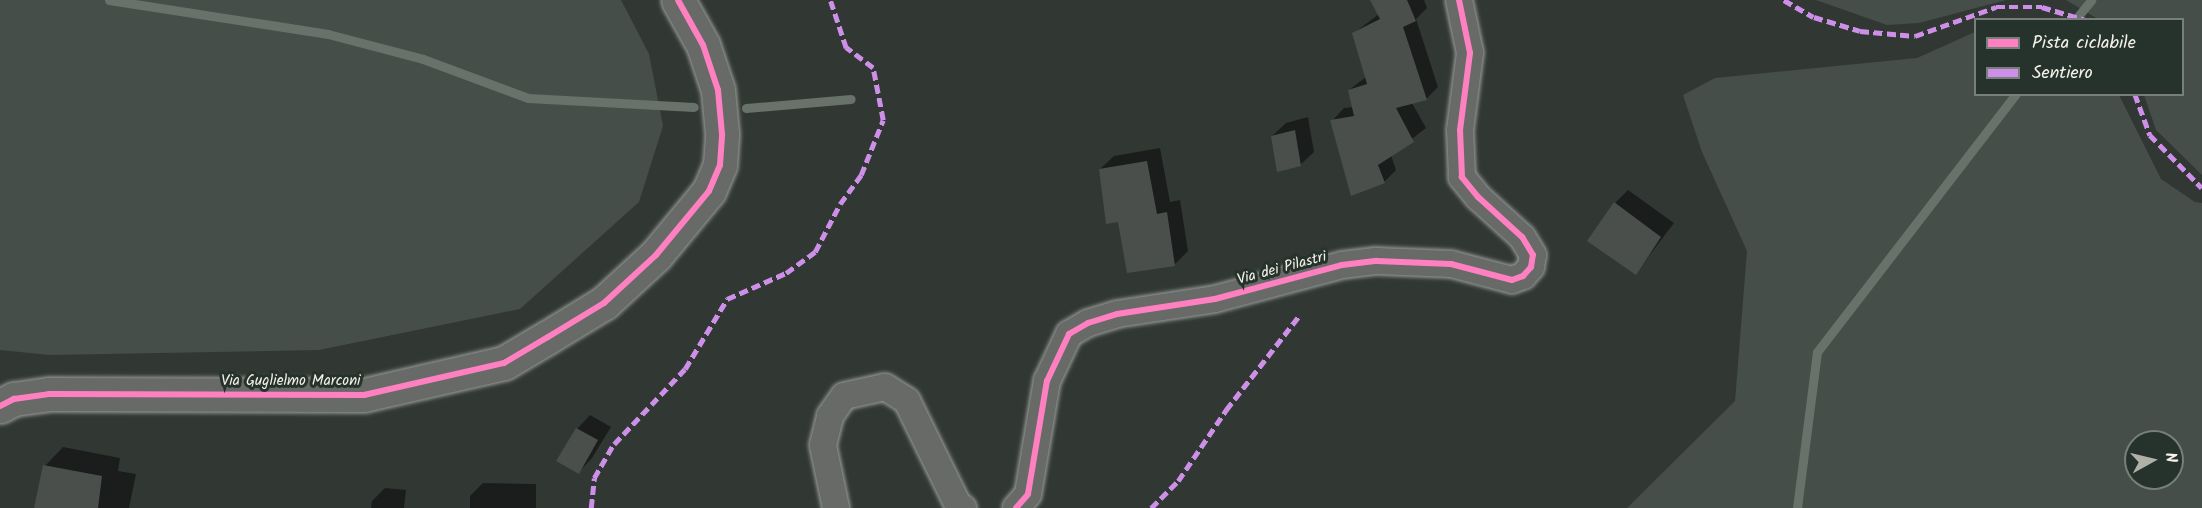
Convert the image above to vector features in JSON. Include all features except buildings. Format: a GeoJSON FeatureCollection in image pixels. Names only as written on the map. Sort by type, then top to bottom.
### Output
{"type":"FeatureCollection","features":[{"type":"Feature","properties":{"kind":"street","name":"Via Guglielmo Marconi"},"geometry":{"type":"LineString","coordinates":[[0,406],[14,399],[50,394],[364,395],[504,363],[548,337],[604,303],[656,255],[709,191],[720,165],[722,134],[718,90],[703,45],[678,0]]}},
{"type":"Feature","properties":{"kind":"street","name":"Via dei Pilastri"},"geometry":{"type":"LineString","coordinates":[[1016,508],[1028,494],[1047,381],[1069,334],[1088,323],[1117,314],[1215,300],[1342,265],[1377,261],[1451,264],[1512,280],[1523,276],[1532,267],[1533,255],[1522,237],[1462,177],[1459,138],[1470,53],[1459,0]]}},
{"type":"Feature","properties":{"kind":"street"},"geometry":{"type":"LineString","coordinates":[[836,508],[823,445],[830,416],[844,396],[885,387],[907,401],[958,505],[963,508]]}},
{"type":"Feature","properties":{"kind":"shaded area"},"geometry":{"type":"Polygon","coordinates":[[[0,0],[621,0],[649,54],[663,126],[639,202],[520,309],[319,350],[50,355],[0,350],[0,0]]]}},
{"type":"Feature","properties":{"kind":"shaded area"},"geometry":{"type":"Polygon","coordinates":[[[1816,0],[2006,0],[1919,23],[1887,25],[1816,0]]]}},
{"type":"Feature","properties":{"kind":"shaded area"},"geometry":{"type":"Polygon","coordinates":[[[2066,0],[2202,0],[2202,175],[2156,130],[2144,96],[2184,96],[2184,18],[2096,18],[2066,0]]]}},
{"type":"Feature","properties":{"kind":"shaded area"},"geometry":{"type":"Polygon","coordinates":[[[1974,32],[1974,96],[2120,96],[2161,179],[2195,202],[2202,203],[2202,508],[1627,508],[1735,401],[1747,251],[1702,152],[1683,95],[1715,78],[1917,58],[1974,32]]]}},
{"type":"Feature","properties":{"kind":"waterway"},"geometry":{"type":"LineString","coordinates":[[109,0],[328,34],[423,59],[528,98],[694,107]]}},
{"type":"Feature","properties":{"kind":"waterway"},"geometry":{"type":"LineString","coordinates":[[2077,18],[2091,0]]}},
{"type":"Feature","properties":{"kind":"waterway"},"geometry":{"type":"LineString","coordinates":[[1797,508],[1817,352],[2014,96]]}},
{"type":"Feature","properties":{"kind":"waterway"},"geometry":{"type":"LineString","coordinates":[[746,108],[851,99]]}},
{"type":"Feature","properties":{"kind":"marked path"},"geometry":{"type":"LineString","coordinates":[[591,508],[594,478],[614,444],[685,369],[727,299],[786,273],[815,252],[840,204],[861,175],[883,120],[873,68],[846,48],[830,0]]}},
{"type":"Feature","properties":{"kind":"marked path"},"geometry":{"type":"LineString","coordinates":[[1784,0],[1814,17],[1860,31],[1915,36],[1996,7],[2042,7],[2079,18]]}},
{"type":"Feature","properties":{"kind":"marked path"},"geometry":{"type":"LineString","coordinates":[[2136,96],[2150,135],[2202,188]]}},
{"type":"Feature","properties":{"kind":"marked path"},"geometry":{"type":"LineString","coordinates":[[1151,508],[1178,481],[1226,410],[1299,316]]}},
{"type":"Feature","properties":{"kind":"cycle path"},"geometry":{"type":"LineString","coordinates":[[0,406],[14,399],[49,394],[364,395],[504,363],[548,337],[604,303],[656,255],[709,191],[720,165],[722,134],[718,90],[703,45],[678,0]]}},
{"type":"Feature","properties":{"kind":"cycle path"},"geometry":{"type":"LineString","coordinates":[[1016,508],[1028,494],[1047,381],[1069,334],[1088,323],[1117,314],[1215,299],[1342,265],[1377,261],[1451,264],[1512,280],[1523,276],[1531,267],[1533,255],[1522,237],[1478,197],[1462,177],[1460,130],[1470,53],[1459,0]]}}]}
